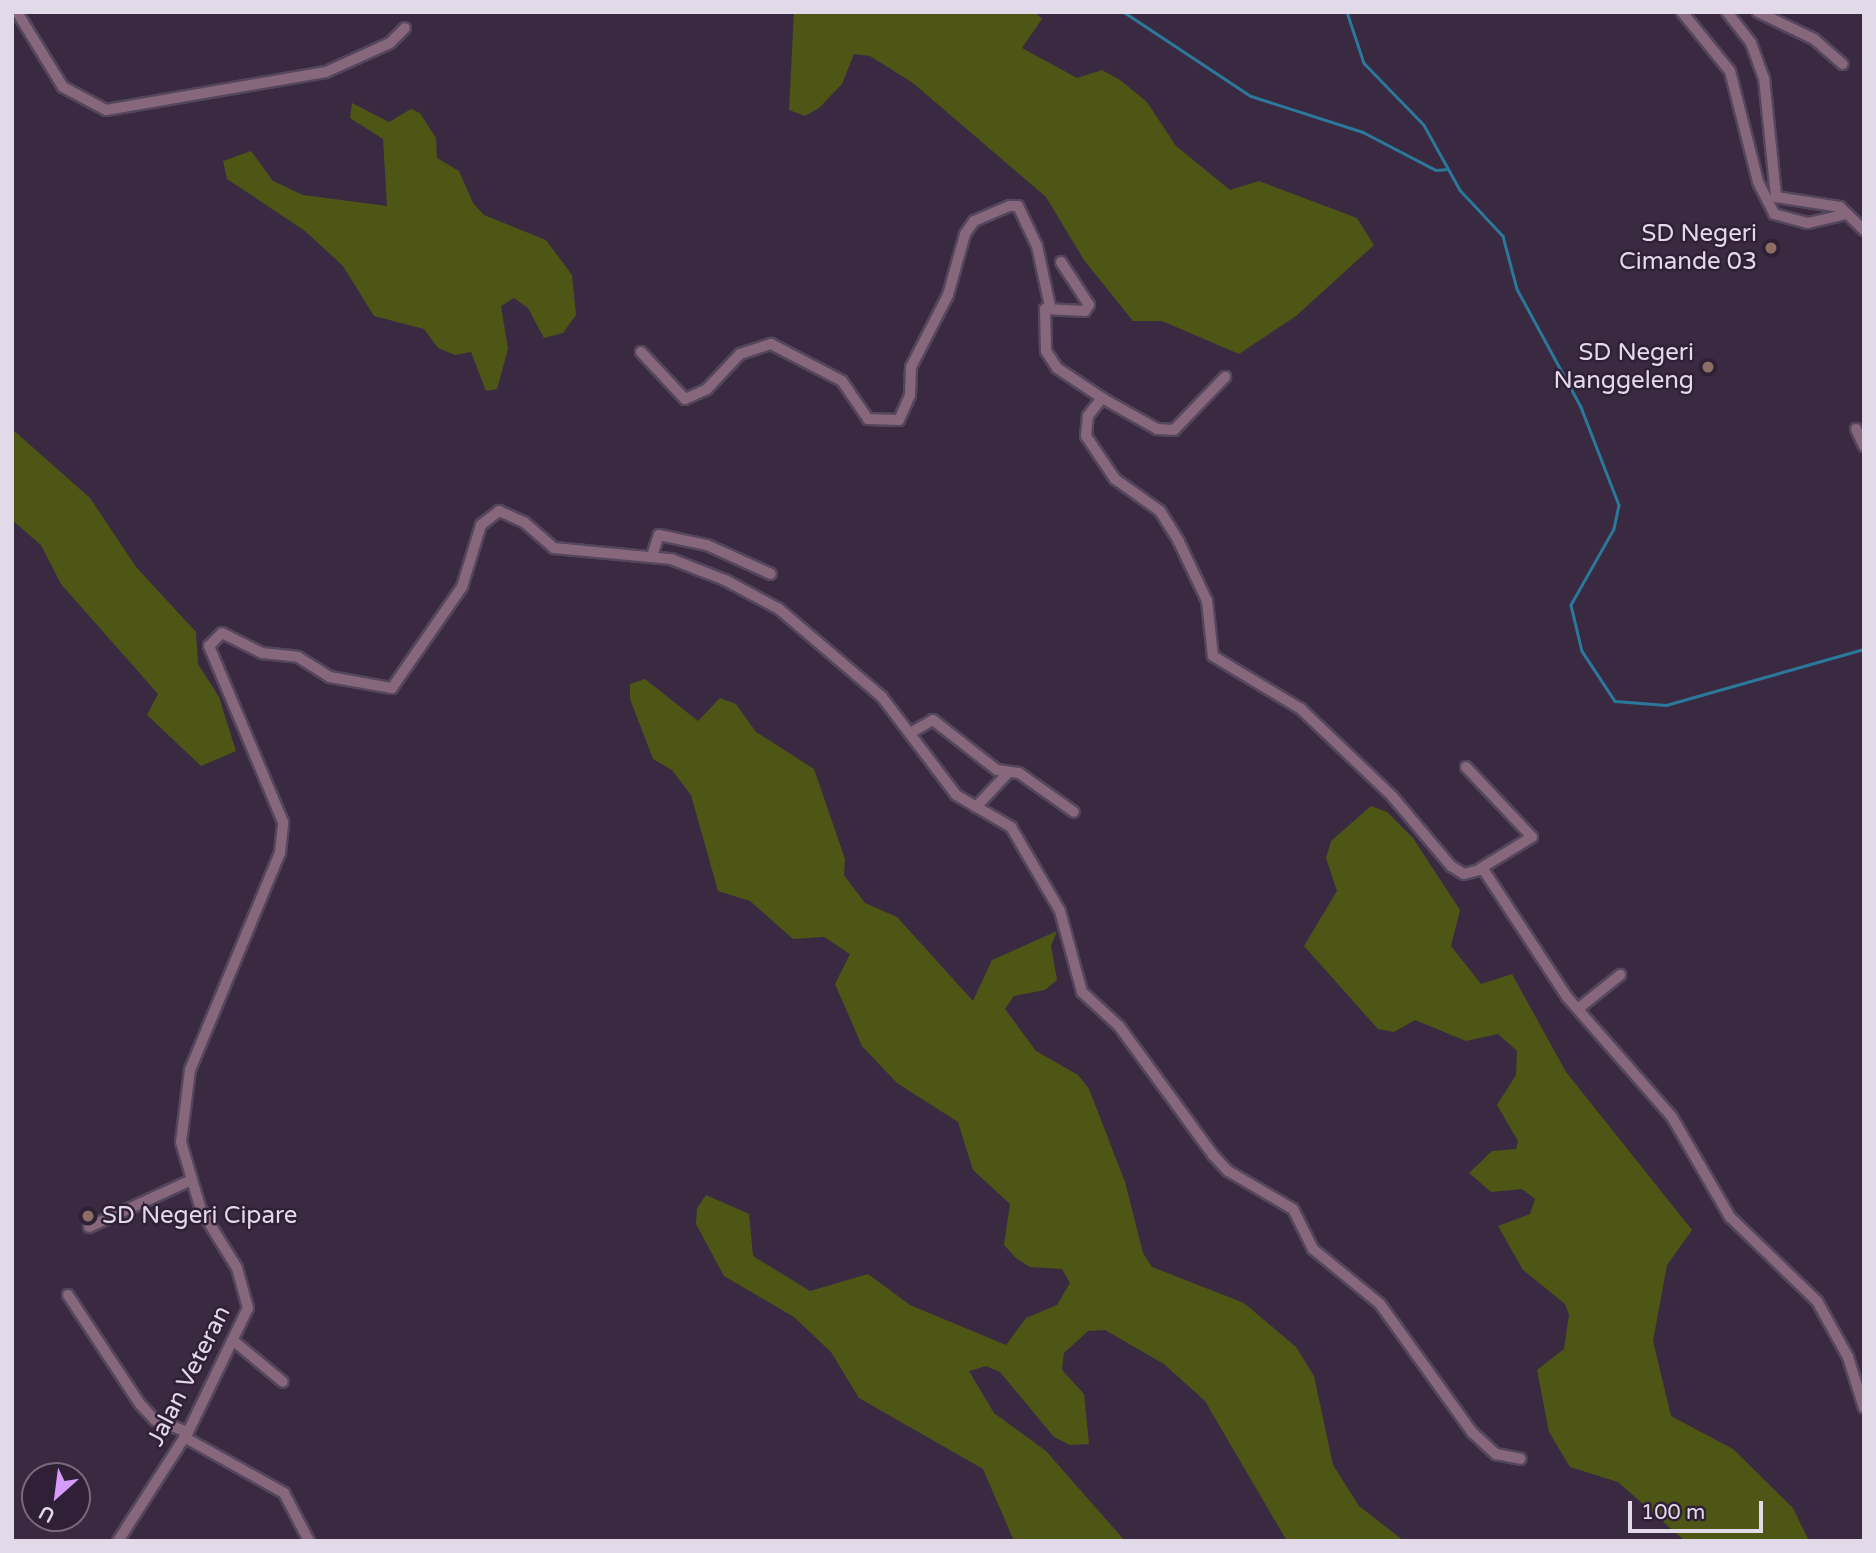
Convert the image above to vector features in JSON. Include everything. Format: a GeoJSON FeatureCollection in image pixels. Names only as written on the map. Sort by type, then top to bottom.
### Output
{"type":"FeatureCollection","features":[{"type":"Feature","properties":{"kind":"street"},"geometry":{"type":"LineString","coordinates":[[17,12],[63,87],[106,110],[326,72],[390,43],[405,28]]}},
{"type":"Feature","properties":{"kind":"street"},"geometry":{"type":"LineString","coordinates":[[1682,12],[1730,71],[1758,182],[1774,214],[1808,223],[1847,214]]}},
{"type":"Feature","properties":{"kind":"street"},"geometry":{"type":"LineString","coordinates":[[1727,12],[1751,43],[1765,78],[1776,197],[1833,205],[1864,230]]}},
{"type":"Feature","properties":{"kind":"street"},"geometry":{"type":"LineString","coordinates":[[1758,12],[1814,40],[1843,64]]}},
{"type":"Feature","properties":{"kind":"street"},"geometry":{"type":"LineString","coordinates":[[641,352],[685,399],[707,389],[740,354],[771,344],[842,381],[868,419],[886,424],[899,419],[911,395],[911,367],[948,296],[965,234],[974,221],[1010,206],[1018,206],[1037,246],[1050,306],[1042,317],[1051,363],[1102,398],[1157,429],[1174,430],[1225,377]]}},
{"type":"Feature","properties":{"kind":"street"},"geometry":{"type":"LineString","coordinates":[[1050,306],[1085,311],[1089,305],[1061,262]]}},
{"type":"Feature","properties":{"kind":"street"},"geometry":{"type":"LineString","coordinates":[[1102,398],[1088,416],[1086,436],[1106,468],[1160,511],[1179,542],[1207,601],[1213,656],[1301,709],[1398,803],[1451,866],[1464,874],[1482,868],[1532,837],[1466,767]]}},
{"type":"Feature","properties":{"kind":"street"},"geometry":{"type":"LineString","coordinates":[[1856,429],[1864,446]]}},
{"type":"Feature","properties":{"kind":"street","name":"Jalan Veteran"},"geometry":{"type":"LineString","coordinates":[[118,1541],[186,1434],[235,1342],[248,1292],[189,1181],[181,1148],[190,1070],[280,853],[283,822],[268,774],[214,667],[212,639],[236,637],[262,653],[298,657],[330,677],[392,688],[462,587],[476,534],[490,514],[503,512],[554,548],[652,556]]}},
{"type":"Feature","properties":{"kind":"street"},"geometry":{"type":"LineString","coordinates":[[771,574],[708,545],[659,535],[652,556],[709,572],[779,609],[883,697],[912,732],[947,785],[976,807],[1011,827],[1060,911],[1082,992],[1119,1026],[1213,1155],[1228,1171],[1293,1209],[1313,1249],[1380,1304],[1472,1432],[1496,1454],[1521,1460]]}},
{"type":"Feature","properties":{"kind":"street"},"geometry":{"type":"LineString","coordinates":[[912,732],[933,720],[1006,775]]}},
{"type":"Feature","properties":{"kind":"street"},"geometry":{"type":"LineString","coordinates":[[976,807],[1006,775],[1019,773],[1074,812]]}},
{"type":"Feature","properties":{"kind":"street"},"geometry":{"type":"LineString","coordinates":[[1482,868],[1579,1008],[1672,1117],[1730,1217],[1817,1301],[1848,1357],[1864,1408]]}},
{"type":"Feature","properties":{"kind":"street"},"geometry":{"type":"LineString","coordinates":[[1579,1008],[1620,975]]}},
{"type":"Feature","properties":{"kind":"street"},"geometry":{"type":"LineString","coordinates":[[89,1227],[189,1181]]}},
{"type":"Feature","properties":{"kind":"street"},"geometry":{"type":"LineString","coordinates":[[68,1295],[140,1404],[155,1420],[186,1434],[284,1493],[309,1541]]}},
{"type":"Feature","properties":{"kind":"street"},"geometry":{"type":"LineString","coordinates":[[235,1342],[283,1382]]}},
{"type":"Feature","properties":{"kind":"green space"},"geometry":{"type":"Polygon","coordinates":[[[794,12],[1035,12],[1042,19],[1022,48],[1077,78],[1102,70],[1120,80],[1147,102],[1176,146],[1230,190],[1259,181],[1357,218],[1374,245],[1296,316],[1239,354],[1162,321],[1133,321],[1084,260],[1046,197],[913,83],[870,56],[854,54],[842,84],[819,108],[805,116],[789,110],[794,12]]]}},
{"type":"Feature","properties":{"kind":"green space"},"geometry":{"type":"Polygon","coordinates":[[[352,103],[389,122],[411,109],[420,113],[436,138],[437,158],[459,171],[473,203],[484,215],[546,240],[572,275],[576,315],[563,333],[544,338],[528,308],[514,298],[501,306],[508,349],[497,389],[486,391],[471,352],[455,355],[438,348],[424,329],[374,316],[343,266],[305,231],[227,179],[223,161],[251,151],[273,181],[303,195],[387,206],[383,139],[350,118],[352,103]]]}},
{"type":"Feature","properties":{"kind":"green space"},"geometry":{"type":"Polygon","coordinates":[[[12,429],[90,498],[136,567],[196,632],[198,664],[219,697],[236,751],[201,766],[147,715],[158,694],[61,584],[41,545],[12,520],[12,429]]]}},
{"type":"Feature","properties":{"kind":"green space"},"geometry":{"type":"Polygon","coordinates":[[[645,679],[698,721],[720,698],[736,704],[756,732],[814,769],[845,859],[844,875],[865,903],[897,917],[973,1001],[992,960],[1057,931],[1051,946],[1057,980],[1045,990],[1014,996],[1005,1009],[1036,1051],[1078,1075],[1089,1089],[1125,1182],[1143,1253],[1152,1267],[1244,1303],[1296,1347],[1314,1376],[1333,1465],[1359,1506],[1404,1541],[1287,1541],[1205,1401],[1164,1364],[1105,1330],[1088,1331],[1064,1353],[1062,1370],[1084,1394],[1089,1444],[1070,1445],[1054,1437],[1000,1372],[986,1366],[969,1371],[994,1413],[1046,1451],[1125,1541],[1014,1541],[983,1469],[859,1398],[831,1352],[794,1317],[724,1276],[696,1224],[697,1208],[706,1195],[749,1214],[753,1256],[810,1291],[868,1274],[910,1305],[1006,1345],[1026,1318],[1057,1305],[1070,1283],[1062,1269],[1030,1267],[1016,1258],[1004,1245],[1010,1204],[973,1170],[958,1122],[897,1083],[862,1046],[835,984],[850,954],[824,937],[793,939],[750,901],[718,891],[691,795],[672,770],[653,759],[630,699],[630,684],[645,679]]]}},
{"type":"Feature","properties":{"kind":"green space"},"geometry":{"type":"Polygon","coordinates":[[[1371,806],[1387,812],[1413,838],[1460,910],[1451,946],[1481,984],[1512,974],[1566,1072],[1692,1230],[1667,1265],[1653,1341],[1671,1416],[1733,1449],[1793,1508],[1809,1541],[1685,1541],[1618,1482],[1570,1467],[1549,1432],[1537,1370],[1564,1349],[1569,1315],[1565,1304],[1523,1270],[1498,1226],[1530,1214],[1535,1199],[1522,1189],[1491,1192],[1469,1173],[1492,1151],[1516,1149],[1518,1141],[1497,1105],[1516,1075],[1517,1051],[1498,1034],[1466,1041],[1415,1020],[1394,1032],[1378,1029],[1304,946],[1337,891],[1326,858],[1331,841],[1371,806]]]}},
{"type":"Feature","properties":{"kind":"waterway"},"geometry":{"type":"LineString","coordinates":[[1124,12],[1251,96],[1363,132],[1436,170],[1447,169]]}},
{"type":"Feature","properties":{"kind":"waterway"},"geometry":{"type":"LineString","coordinates":[[1347,12],[1364,63],[1424,125],[1460,190],[1503,236],[1517,289],[1581,407],[1619,505],[1614,529],[1571,605],[1582,651],[1615,701],[1666,705],[1864,649]]}},
{"type":"Feature","properties":{"kind":"place","name":"SD Negeri Cimande 03"},"geometry":{"type":"Point","coordinates":[1771,248]}},
{"type":"Feature","properties":{"kind":"place","name":"SD Negeri Nanggeleng"},"geometry":{"type":"Point","coordinates":[1708,367]}},
{"type":"Feature","properties":{"kind":"place","name":"SD Negeri Cipare"},"geometry":{"type":"Point","coordinates":[88,1216]}}]}
